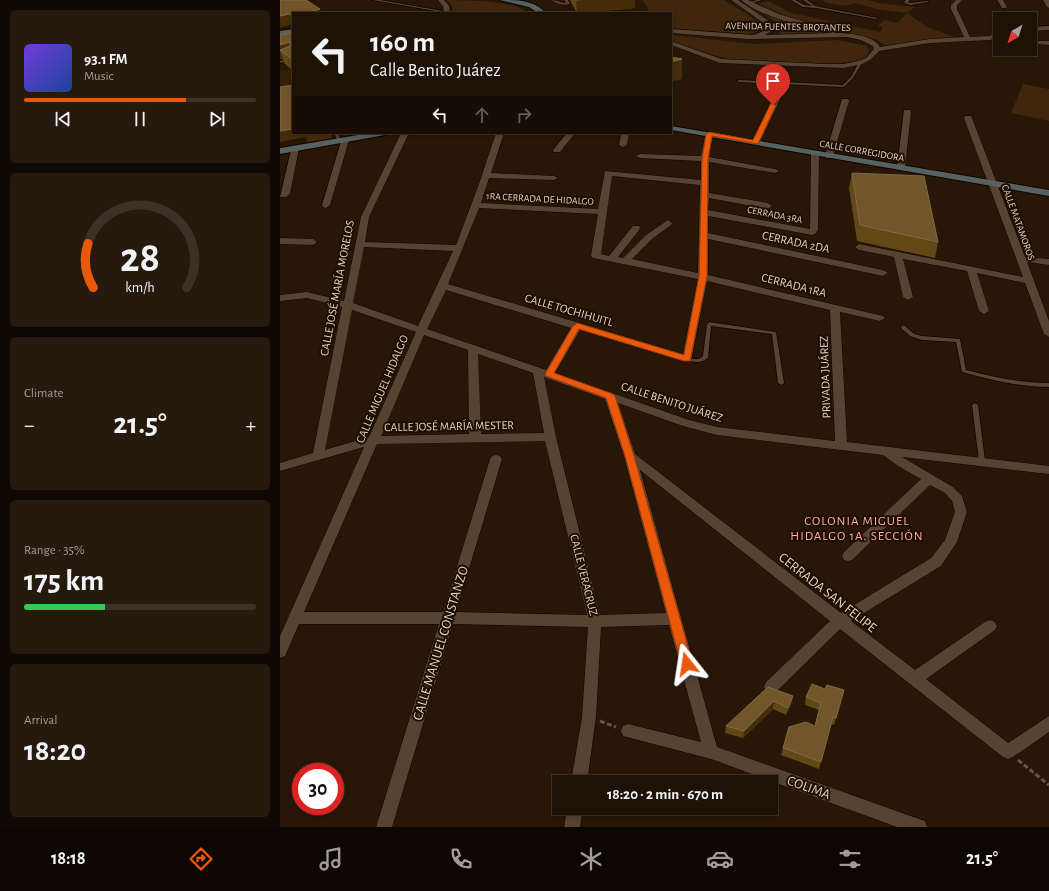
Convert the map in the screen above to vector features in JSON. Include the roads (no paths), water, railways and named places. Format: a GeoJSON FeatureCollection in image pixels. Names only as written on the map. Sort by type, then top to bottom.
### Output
{"type":"FeatureCollection","features":[{"type":"Feature","properties":{"kind":"street"},"geometry":{"type":"LineString","coordinates":[[441,0],[446,6],[447,12]]}},
{"type":"Feature","properties":{"kind":"street"},"geometry":{"type":"LineString","coordinates":[[508,0],[531,5],[542,12]]}},
{"type":"Feature","properties":{"kind":"street"},"geometry":{"type":"LineString","coordinates":[[734,0],[771,25],[771,28],[764,34],[747,37]]}},
{"type":"Feature","properties":{"kind":"street"},"geometry":{"type":"LineString","coordinates":[[959,0],[954,6],[954,9],[968,39]]}},
{"type":"Feature","properties":{"kind":"street"},"geometry":{"type":"LineString","coordinates":[[1000,0],[1004,7]]}},
{"type":"Feature","properties":{"kind":"street"},"geometry":{"type":"LineString","coordinates":[[1046,0],[1049,6]]}},
{"type":"Feature","properties":{"kind":"street"},"geometry":{"type":"LineString","coordinates":[[746,1],[774,15],[847,35]]}},
{"type":"Feature","properties":{"kind":"street"},"geometry":{"type":"LineString","coordinates":[[1037,29],[1049,28]]}},
{"type":"Feature","properties":{"kind":"street"},"geometry":{"type":"LineString","coordinates":[[280,33],[292,31]]}},
{"type":"Feature","properties":{"kind":"street","name":"AVENIDA FUENTES BROTANTES"},"geometry":{"type":"LineString","coordinates":[[672,31],[747,37],[847,35],[871,41],[876,45],[877,49]]}},
{"type":"Feature","properties":{"kind":"street"},"geometry":{"type":"LineString","coordinates":[[672,43],[720,61],[844,66],[860,64],[868,60],[877,49],[930,41],[993,37]]}},
{"type":"Feature","properties":{"kind":"street"},"geometry":{"type":"LineString","coordinates":[[280,41],[292,38]]}},
{"type":"Feature","properties":{"kind":"street"},"geometry":{"type":"LineString","coordinates":[[1039,43],[1049,43]]}},
{"type":"Feature","properties":{"kind":"street"},"geometry":{"type":"LineString","coordinates":[[756,142],[779,93]]}},
{"type":"Feature","properties":{"kind":"street"},"geometry":{"type":"LineString","coordinates":[[829,156],[845,101]]}},
{"type":"Feature","properties":{"kind":"street"},"geometry":{"type":"LineString","coordinates":[[901,168],[907,112]]}},
{"type":"Feature","properties":{"kind":"street","name":"CALLE MATAMOROS"},"geometry":{"type":"LineString","coordinates":[[968,118],[1049,334]]}},
{"type":"Feature","properties":{"kind":"street","name":"CALLE CORREGIDORA"},"geometry":{"type":"LineString","coordinates":[[672,128],[1049,193]]}},
{"type":"Feature","properties":{"kind":"street"},"geometry":{"type":"LineString","coordinates":[[280,151],[340,138],[371,134]]}},
{"type":"Feature","properties":{"kind":"street","name":"CALLE JOSÉ MARÍA MORELOS"},"geometry":{"type":"LineString","coordinates":[[318,455],[365,217],[405,134]]}},
{"type":"Feature","properties":{"kind":"street","name":"CALLE MIGUEL HIDALGO"},"geometry":{"type":"LineString","coordinates":[[280,652],[374,440],[420,331],[443,286],[476,205],[500,134]]}},
{"type":"Feature","properties":{"kind":"street"},"geometry":{"type":"LineString","coordinates":[[557,150],[570,134]]}},
{"type":"Feature","properties":{"kind":"street"},"geometry":{"type":"LineString","coordinates":[[623,145],[625,134]]}},
{"type":"Feature","properties":{"kind":"street"},"geometry":{"type":"LineString","coordinates":[[687,359],[703,276],[705,160],[709,134]]}},
{"type":"Feature","properties":{"kind":"street"},"geometry":{"type":"LineString","coordinates":[[326,205],[340,138]]}},
{"type":"Feature","properties":{"kind":"street"},"geometry":{"type":"LineString","coordinates":[[280,194],[286,194],[296,148]]}},
{"type":"Feature","properties":{"kind":"street","name":"CERRADA 3RA"},"geometry":{"type":"LineString","coordinates":[[703,212],[812,232],[814,230],[815,153]]}},
{"type":"Feature","properties":{"kind":"street"},"geometry":{"type":"LineString","coordinates":[[640,156],[705,160],[775,171]]}},
{"type":"Feature","properties":{"kind":"street"},"geometry":{"type":"LineString","coordinates":[[602,212],[608,173],[705,183]]}},
{"type":"Feature","properties":{"kind":"street"},"geometry":{"type":"LineString","coordinates":[[487,175],[554,178]]}},
{"type":"Feature","properties":{"kind":"street"},"geometry":{"type":"LineString","coordinates":[[704,195],[768,206]]}},
{"type":"Feature","properties":{"kind":"street","name":"1RA CERRADA DE HIDALGO"},"geometry":{"type":"LineString","coordinates":[[476,205],[602,212]]}},
{"type":"Feature","properties":{"kind":"street","name":"CERRADA 1RA"},"geometry":{"type":"LineString","coordinates":[[602,212],[596,256],[703,276],[880,318]]}},
{"type":"Feature","properties":{"kind":"street"},"geometry":{"type":"LineString","coordinates":[[625,261],[649,237],[668,223]]}},
{"type":"Feature","properties":{"kind":"street"},"geometry":{"type":"LineString","coordinates":[[612,258],[636,228]]}},
{"type":"Feature","properties":{"kind":"street","name":"CERRADA 2DA"},"geometry":{"type":"LineString","coordinates":[[704,235],[883,273]]}},
{"type":"Feature","properties":{"kind":"street"},"geometry":{"type":"LineString","coordinates":[[280,241],[313,242]]}},
{"type":"Feature","properties":{"kind":"street"},"geometry":{"type":"LineString","coordinates":[[359,244],[458,248]]}},
{"type":"Feature","properties":{"kind":"street"},"geometry":{"type":"LineString","coordinates":[[859,247],[1029,282]]}},
{"type":"Feature","properties":{"kind":"street"},"geometry":{"type":"LineString","coordinates":[[898,255],[908,297]]}},
{"type":"Feature","properties":{"kind":"street"},"geometry":{"type":"LineString","coordinates":[[1020,259],[1049,262]]}},
{"type":"Feature","properties":{"kind":"street"},"geometry":{"type":"LineString","coordinates":[[971,270],[984,311]]}},
{"type":"Feature","properties":{"kind":"street","name":"CALLE TOCHIHUITL"},"geometry":{"type":"LineString","coordinates":[[443,286],[687,359]]}},
{"type":"Feature","properties":{"kind":"street","name":"CALLE BENITO JUÁREZ"},"geometry":{"type":"LineString","coordinates":[[280,298],[297,294],[314,296],[348,305],[687,423],[717,431],[841,444],[1049,470]]}},
{"type":"Feature","properties":{"kind":"street","name":"PRIVADA JUÁREZ"},"geometry":{"type":"LineString","coordinates":[[836,308],[841,444]]}},
{"type":"Feature","properties":{"kind":"street"},"geometry":{"type":"LineString","coordinates":[[544,373],[577,326]]}},
{"type":"Feature","properties":{"kind":"street"},"geometry":{"type":"LineString","coordinates":[[473,348],[476,439]]}},
{"type":"Feature","properties":{"kind":"street","name":"CALLE VERACRUZ"},"geometry":{"type":"LineString","coordinates":[[544,373],[550,437],[595,621],[589,717],[580,775]]}},
{"type":"Feature","properties":{"kind":"street"},"geometry":{"type":"LineString","coordinates":[[610,396],[630,456],[711,752]]}},
{"type":"Feature","properties":{"kind":"street","name":"CALLE JOSÉ MARÍA MESTER"},"geometry":{"type":"LineString","coordinates":[[280,466],[374,440],[550,437]]}},
{"type":"Feature","properties":{"kind":"street"},"geometry":{"type":"LineString","coordinates":[[770,687],[839,621],[936,562],[951,542],[961,512],[958,499],[949,490],[902,463],[885,450]]}},
{"type":"Feature","properties":{"kind":"street","name":"CERRADA SAN FELIPE"},"geometry":{"type":"LineString","coordinates":[[630,456],[1008,752],[1049,723]]}},
{"type":"Feature","properties":{"kind":"street","name":"CALLE MANUEL CONSTANZO"},"geometry":{"type":"LineString","coordinates":[[384,827],[449,618],[496,459]]}},
{"type":"Feature","properties":{"kind":"street"},"geometry":{"type":"LineString","coordinates":[[848,556],[929,479]]}},
{"type":"Feature","properties":{"kind":"street"},"geometry":{"type":"LineString","coordinates":[[296,618],[449,618],[595,621],[675,619]]}},
{"type":"Feature","properties":{"kind":"street"},"geometry":{"type":"LineString","coordinates":[[914,679],[990,626]]}},
{"type":"Feature","properties":{"kind":"street","name":"COLIMA"},"geometry":{"type":"LineString","coordinates":[[628,731],[711,752],[919,827]]}},
{"type":"Feature","properties":{"kind":"street"},"geometry":{"type":"LineString","coordinates":[[572,827],[574,815]]}},
{"type":"Feature","properties":{"kind":"lane"},"geometry":{"type":"LineString","coordinates":[[374,0],[442,12]]}},
{"type":"Feature","properties":{"kind":"lane"},"geometry":{"type":"LineString","coordinates":[[553,0],[561,4],[568,4],[566,0]]}},
{"type":"Feature","properties":{"kind":"lane"},"geometry":{"type":"LineString","coordinates":[[746,1],[760,0]]}},
{"type":"Feature","properties":{"kind":"lane"},"geometry":{"type":"LineString","coordinates":[[793,0],[803,6],[876,18]]}},
{"type":"Feature","properties":{"kind":"lane"},"geometry":{"type":"LineString","coordinates":[[805,0],[816,7]]}},
{"type":"Feature","properties":{"kind":"lane"},"geometry":{"type":"LineString","coordinates":[[908,0],[906,2],[910,4],[927,2]]}},
{"type":"Feature","properties":{"kind":"lane"},"geometry":{"type":"LineString","coordinates":[[280,62],[292,58]]}},
{"type":"Feature","properties":{"kind":"lane"},"geometry":{"type":"LineString","coordinates":[[739,80],[844,86],[860,64]]}},
{"type":"Feature","properties":{"kind":"lane"},"geometry":{"type":"LineString","coordinates":[[687,359],[697,362],[703,361],[706,357],[709,324],[774,333],[781,383]]}},
{"type":"Feature","properties":{"kind":"lane"},"geometry":{"type":"LineString","coordinates":[[903,327],[912,335],[922,338],[958,340],[964,371],[1009,384],[1030,386],[1049,385]]}},
{"type":"Feature","properties":{"kind":"lane"},"geometry":{"type":"LineString","coordinates":[[975,405],[982,461]]}},
{"type":"Feature","properties":{"kind":"district","name":"COLONIA MIGUEL HIDALGO 1A. SECCIÓN"},"geometry":{"type":"Point","coordinates":[857,528]}}]}
